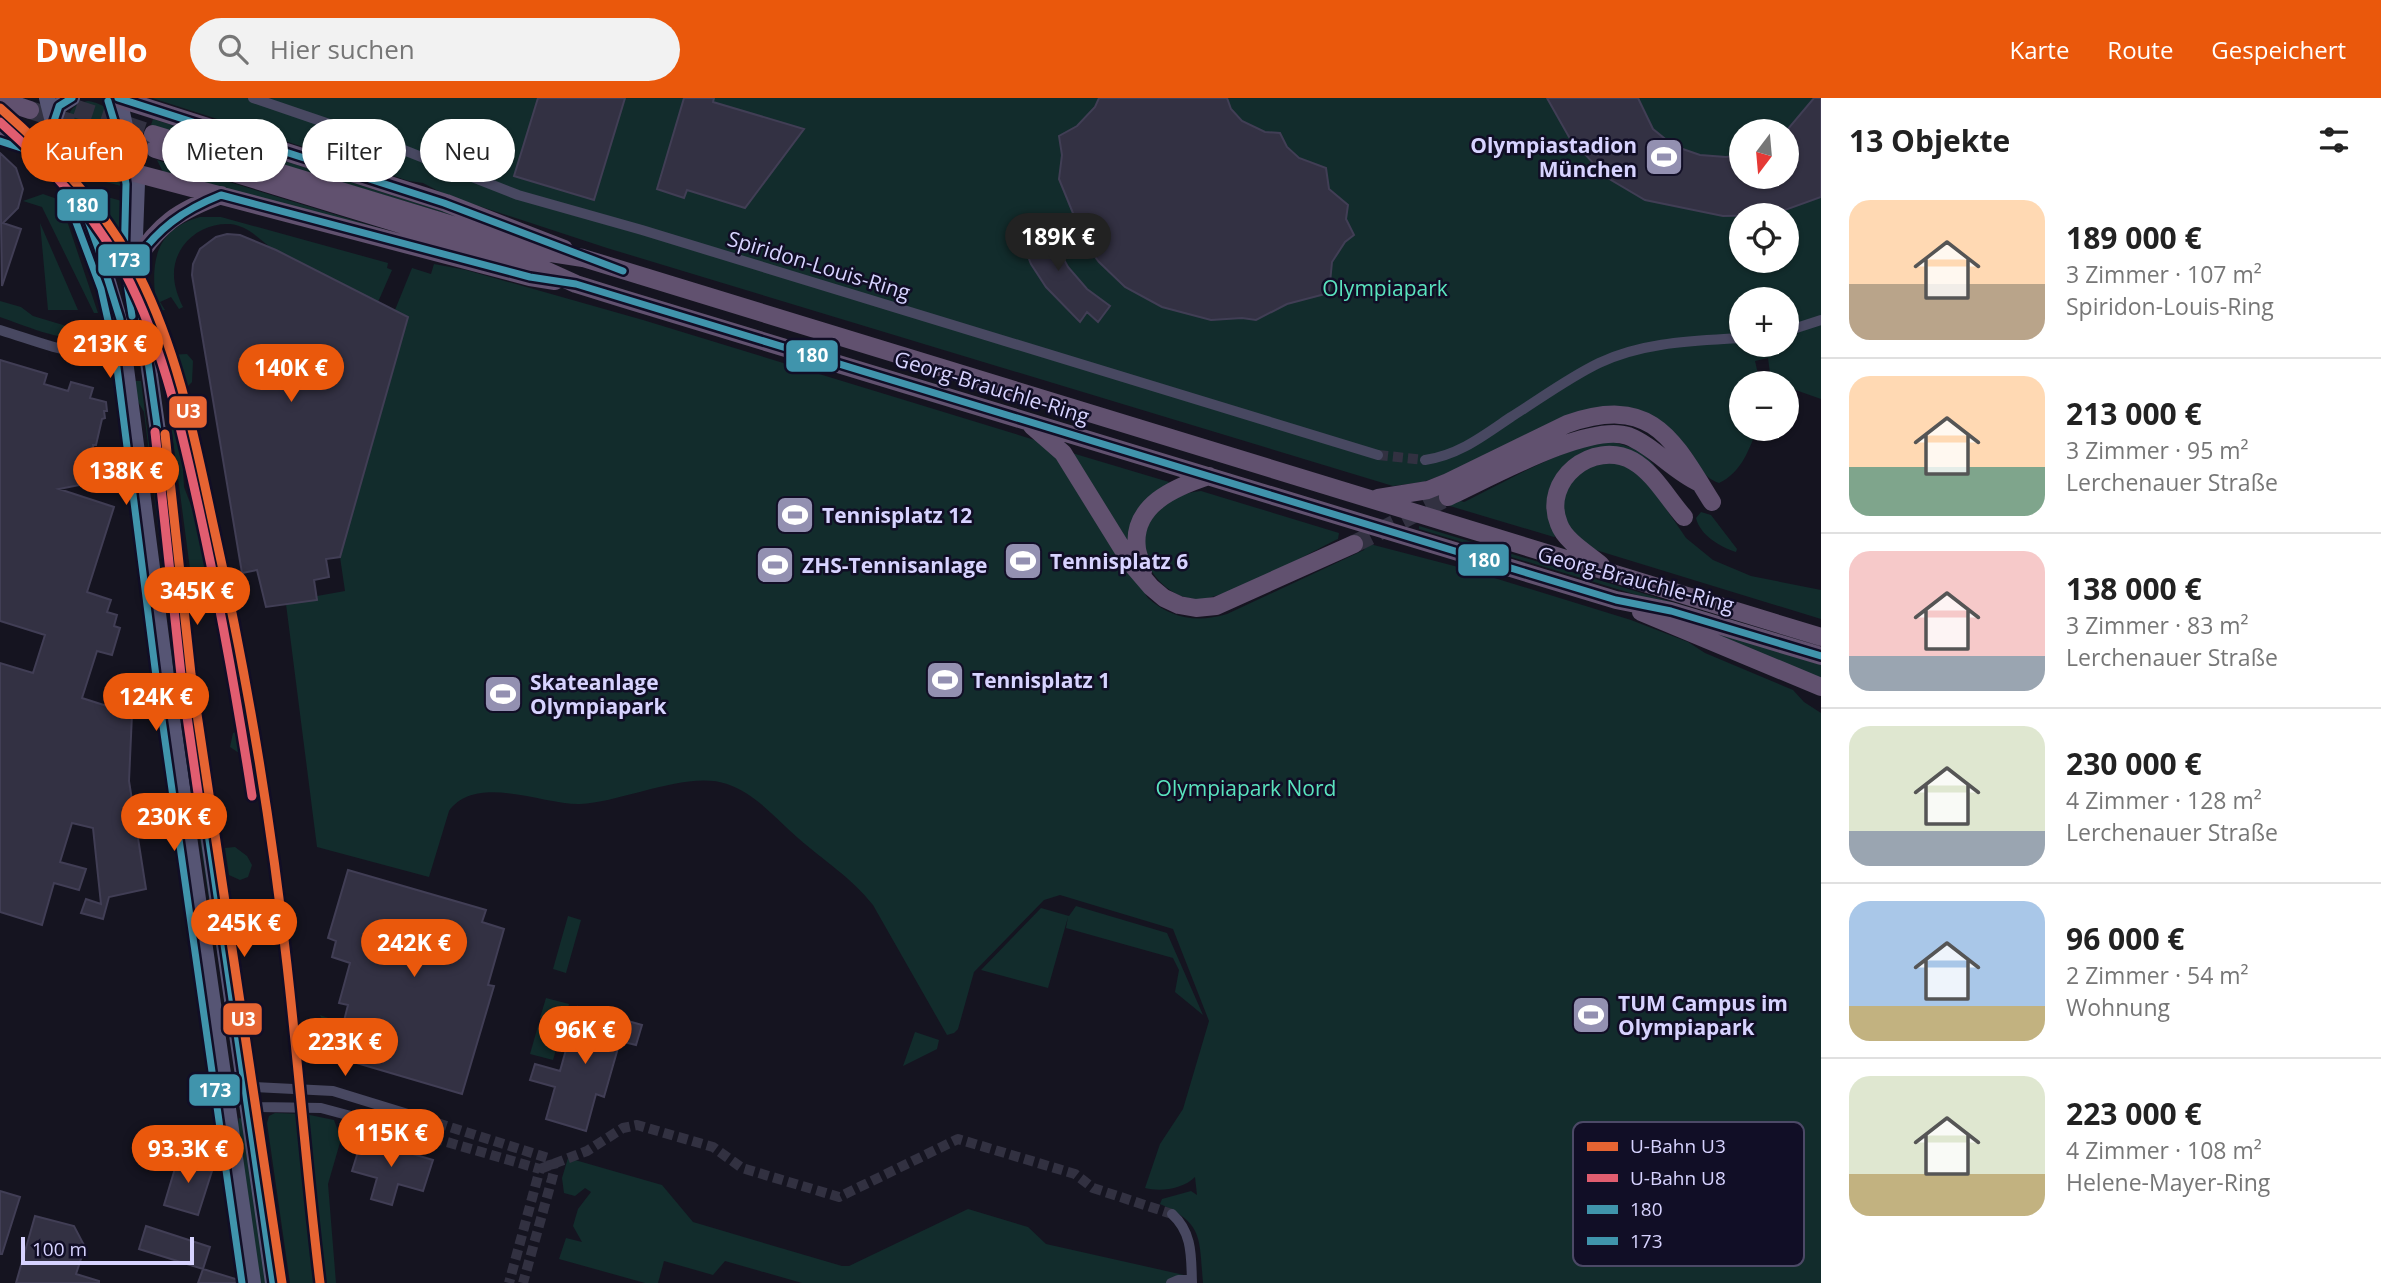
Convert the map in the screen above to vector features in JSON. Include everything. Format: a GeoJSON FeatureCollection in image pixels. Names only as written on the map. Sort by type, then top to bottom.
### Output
{"type":"FeatureCollection","features":[{"type":"Feature","properties":{"kind":"highway"},"geometry":{"type":"LineString","coordinates":[[119,98],[446,203],[541,238],[583,258]]}},
{"type":"Feature","properties":{"kind":"highway"},"geometry":{"type":"LineString","coordinates":[[0,100],[30,110]]}},
{"type":"Feature","properties":{"kind":"highway"},"geometry":{"type":"LineString","coordinates":[[0,130],[21,137]]}},
{"type":"Feature","properties":{"kind":"highway","name":"Georg-Brauchle-Ring"},"geometry":{"type":"LineString","coordinates":[[1817,634],[583,258],[538,251],[154,141],[534,265],[576,284],[1616,600],[1671,611],[1821,656]]}},
{"type":"Feature","properties":{"kind":"highway"},"geometry":{"type":"LineString","coordinates":[[148,176],[530,277],[576,284]]}},
{"type":"Feature","properties":{"kind":"highway"},"geometry":{"type":"LineString","coordinates":[[134,263],[146,245],[179,213],[221,195]]}},
{"type":"Feature","properties":{"kind":"highway"},"geometry":{"type":"LineString","coordinates":[[1373,499],[1428,490],[1567,424],[1599,415],[1629,416],[1653,426],[1674,443],[1712,502]]}},
{"type":"Feature","properties":{"kind":"highway"},"geometry":{"type":"LineString","coordinates":[[1025,421],[1063,453],[1133,566],[1164,598],[1179,605],[1196,608],[1216,606],[1354,544]]}},
{"type":"Feature","properties":{"kind":"highway"},"geometry":{"type":"LineString","coordinates":[[1448,497],[1586,436],[1602,433],[1628,436],[1700,483]]}},
{"type":"Feature","properties":{"kind":"highway"},"geometry":{"type":"LineString","coordinates":[[1607,570],[1563,533],[1556,517],[1556,500],[1560,486],[1565,476],[1587,458],[1612,454],[1632,461],[1649,473],[1684,517],[1655,454]]}},
{"type":"Feature","properties":{"kind":"highway"},"geometry":{"type":"LineString","coordinates":[[1145,578],[1137,550],[1141,522],[1148,509],[1159,497],[1174,488],[1209,476]]}},
{"type":"Feature","properties":{"kind":"highway"},"geometry":{"type":"LineString","coordinates":[[1616,600],[1821,687]]}},
{"type":"Feature","properties":{"kind":"main road"},"geometry":{"type":"LineString","coordinates":[[47,98],[52,119]]}},
{"type":"Feature","properties":{"kind":"main road"},"geometry":{"type":"LineString","coordinates":[[55,119],[59,106],[72,98]]}},
{"type":"Feature","properties":{"kind":"main road"},"geometry":{"type":"LineString","coordinates":[[119,98],[125,119]]}},
{"type":"Feature","properties":{"kind":"main road"},"geometry":{"type":"LineString","coordinates":[[73,182],[103,261],[119,314],[125,350],[167,683],[253,1283]]}},
{"type":"Feature","properties":{"kind":"main road"},"geometry":{"type":"LineString","coordinates":[[135,182],[134,263],[163,467],[181,647],[273,1283]]}},
{"type":"Feature","properties":{"kind":"street","name":"Spiridon-Louis-Ring"},"geometry":{"type":"LineString","coordinates":[[253,98],[391,145],[518,195],[1378,455]]}},
{"type":"Feature","properties":{"kind":"street"},"geometry":{"type":"LineString","coordinates":[[1799,327],[1821,320]]}},
{"type":"Feature","properties":{"kind":"street"},"geometry":{"type":"LineString","coordinates":[[0,330],[72,353],[89,355],[146,344]]}},
{"type":"Feature","properties":{"kind":"street"},"geometry":{"type":"LineString","coordinates":[[1425,460],[1441,458],[1480,440],[1600,362],[1666,344],[1729,339]]}},
{"type":"Feature","properties":{"kind":"street"},"geometry":{"type":"LineString","coordinates":[[226,1097],[313,1088],[357,1097],[438,1123]]}},
{"type":"Feature","properties":{"kind":"street"},"geometry":{"type":"LineString","coordinates":[[246,1095],[259,1107],[307,1106],[340,1112],[433,1138]]}},
{"type":"Feature","properties":{"kind":"street"},"geometry":{"type":"LineString","coordinates":[[340,1112],[350,1107],[357,1097]]}},
{"type":"Feature","properties":{"kind":"street"},"geometry":{"type":"LineString","coordinates":[[1171,1283],[1192,1281],[1192,1251],[1183,1224],[1172,1214]]}},
{"type":"Feature","properties":{"kind":"green space","name":"Olympiapark"},"geometry":{"type":"Polygon","coordinates":[[[152,98],[1821,98],[1821,399],[1799,391],[1799,371],[1770,371],[1768,358],[1755,361],[1757,371],[1729,371],[1729,441],[1752,441],[1739,467],[1719,483],[1704,473],[1687,447],[1674,434],[1653,420],[1628,409],[1423,482],[1393,486],[607,248],[448,196],[423,183],[406,180],[406,119],[302,119],[302,146],[288,142],[288,119],[217,119],[152,98]]]}},
{"type":"Feature","properties":{"kind":"green space"},"geometry":{"type":"Polygon","coordinates":[[[88,101],[96,103],[103,106],[116,119],[68,119],[77,105],[88,101]]]}},
{"type":"Feature","properties":{"kind":"green space"},"geometry":{"type":"Polygon","coordinates":[[[153,119],[162,122],[162,128],[151,125],[153,119]]]}},
{"type":"Feature","properties":{"kind":"green space"},"geometry":{"type":"Polygon","coordinates":[[[288,162],[302,166],[302,170],[288,166],[288,162]]]}},
{"type":"Feature","properties":{"kind":"green space"},"geometry":{"type":"Polygon","coordinates":[[[106,182],[129,182],[129,188],[106,182]]]}},
{"type":"Feature","properties":{"kind":"green space"},"geometry":{"type":"Polygon","coordinates":[[[194,182],[229,182],[415,239],[420,236],[485,258],[194,182]]]}},
{"type":"Feature","properties":{"kind":"green space"},"geometry":{"type":"Polygon","coordinates":[[[341,182],[351,182],[494,228],[341,182]]]}},
{"type":"Feature","properties":{"kind":"green space"},"geometry":{"type":"Polygon","coordinates":[[[82,190],[129,203],[128,292],[136,314],[131,314],[115,266],[82,190]]]}},
{"type":"Feature","properties":{"kind":"green space"},"geometry":{"type":"Polygon","coordinates":[[[43,194],[60,200],[98,313],[94,313],[42,207],[23,201],[43,194]]]}},
{"type":"Feature","properties":{"kind":"green space"},"geometry":{"type":"Polygon","coordinates":[[[200,217],[221,217],[388,263],[387,268],[392,270],[378,302],[288,258],[237,225],[217,225],[192,236],[183,246],[176,261],[174,276],[183,307],[179,309],[171,297],[160,302],[165,310],[157,311],[155,266],[163,242],[184,223],[200,217]]]}},
{"type":"Feature","properties":{"kind":"green space"},"geometry":{"type":"Polygon","coordinates":[[[40,223],[78,310],[48,310],[40,223]]]}},
{"type":"Feature","properties":{"kind":"green space","name":"Olympiapark Nord"},"geometry":{"type":"Polygon","coordinates":[[[434,264],[466,270],[643,320],[1038,441],[1053,453],[1148,598],[1176,615],[1205,618],[1227,614],[1364,550],[1366,543],[1462,568],[1631,620],[1688,642],[1705,653],[1793,690],[1804,702],[1821,713],[1821,1283],[1203,1283],[1199,1244],[1192,1226],[1185,1218],[1160,1204],[1162,1199],[1191,1191],[1197,1195],[1195,1177],[1172,1188],[1145,1188],[1160,1144],[1183,1109],[1209,1021],[1173,929],[1060,895],[1044,900],[974,972],[958,1029],[947,1035],[865,895],[756,800],[727,784],[694,781],[580,804],[493,792],[476,794],[461,800],[449,811],[429,877],[317,847],[286,604],[317,600],[317,596],[345,591],[340,557],[408,318],[395,310],[412,268],[431,274],[434,264]]]}},
{"type":"Feature","properties":{"kind":"green space"},"geometry":{"type":"Polygon","coordinates":[[[0,301],[21,307],[33,316],[93,334],[75,339],[21,325],[0,317],[0,301]]]}},
{"type":"Feature","properties":{"kind":"green space"},"geometry":{"type":"Polygon","coordinates":[[[187,354],[193,361],[192,382],[169,405],[164,360],[167,355],[187,354]]]}},
{"type":"Feature","properties":{"kind":"green space"},"geometry":{"type":"Polygon","coordinates":[[[135,381],[141,381],[151,460],[157,472],[168,583],[166,592],[144,412],[137,400],[135,381]]]}},
{"type":"Feature","properties":{"kind":"green space"},"geometry":{"type":"Polygon","coordinates":[[[187,397],[184,487],[211,558],[205,567],[190,569],[170,417],[187,397]]]}},
{"type":"Feature","properties":{"kind":"green space"},"geometry":{"type":"Polygon","coordinates":[[[1611,442],[1635,449],[1654,465],[1652,467],[1644,460],[1571,461],[1558,535],[1554,537],[1423,498],[1434,493],[1464,502],[1556,457],[1594,444],[1611,442]]]}},
{"type":"Feature","properties":{"kind":"green space"},"geometry":{"type":"Polygon","coordinates":[[[1072,453],[1169,482],[1131,546],[1072,453]]]}},
{"type":"Feature","properties":{"kind":"green space"},"geometry":{"type":"Polygon","coordinates":[[[1623,462],[1652,488],[1686,538],[1713,560],[1751,576],[1821,590],[1821,619],[1586,547],[1575,537],[1564,516],[1563,506],[1569,485],[1585,464],[1623,462]]]}},
{"type":"Feature","properties":{"kind":"green space"},"geometry":{"type":"Polygon","coordinates":[[[1201,491],[1339,533],[1338,539],[1246,585],[1209,598],[1182,596],[1158,580],[1150,568],[1143,540],[1146,526],[1158,508],[1175,498],[1201,491]]]}},
{"type":"Feature","properties":{"kind":"green space"},"geometry":{"type":"Polygon","coordinates":[[[1701,512],[1711,515],[1737,549],[1736,552],[1717,544],[1706,535],[1696,518],[1701,512]]]}},
{"type":"Feature","properties":{"kind":"green space"},"geometry":{"type":"Polygon","coordinates":[[[1419,526],[1821,647],[1821,651],[1419,529],[1419,526]]]}},
{"type":"Feature","properties":{"kind":"green space"},"geometry":{"type":"Polygon","coordinates":[[[1696,626],[1821,665],[1821,681],[1696,626]]]}},
{"type":"Feature","properties":{"kind":"green space"},"geometry":{"type":"Polygon","coordinates":[[[176,648],[211,899],[209,900],[191,781],[183,765],[168,650],[176,648]]]}},
{"type":"Feature","properties":{"kind":"green space"},"geometry":{"type":"Polygon","coordinates":[[[161,686],[221,1106],[218,1106],[158,687],[161,686]]]}},
{"type":"Feature","properties":{"kind":"green space"},"geometry":{"type":"Polygon","coordinates":[[[245,729],[254,732],[259,743],[256,764],[253,765],[230,747],[233,733],[245,729]]]}},
{"type":"Feature","properties":{"kind":"green space"},"geometry":{"type":"Polygon","coordinates":[[[235,847],[247,856],[252,865],[248,877],[240,880],[229,875],[225,848],[235,847]]]}},
{"type":"Feature","properties":{"kind":"green space"},"geometry":{"type":"Polygon","coordinates":[[[1076,906],[1167,933],[1203,1015],[1175,992],[1179,970],[1173,958],[1066,928],[1068,917],[1048,988],[981,970],[1041,908],[1069,916],[1076,906]]]}},
{"type":"Feature","properties":{"kind":"green space"},"geometry":{"type":"Polygon","coordinates":[[[568,916],[581,920],[566,973],[553,969],[568,916]]]}},
{"type":"Feature","properties":{"kind":"green space"},"geometry":{"type":"Polygon","coordinates":[[[546,998],[569,1004],[563,1024],[540,1018],[546,998]]]}},
{"type":"Feature","properties":{"kind":"green space"},"geometry":{"type":"Polygon","coordinates":[[[320,1015],[361,1030],[348,1064],[335,1060],[330,1036],[320,1015]]]}},
{"type":"Feature","properties":{"kind":"green space"},"geometry":{"type":"Polygon","coordinates":[[[538,1026],[561,1033],[553,1060],[530,1054],[538,1026]]]}},
{"type":"Feature","properties":{"kind":"green space"},"geometry":{"type":"Polygon","coordinates":[[[915,1032],[939,1040],[937,1049],[903,1066],[915,1032]]]}},
{"type":"Feature","properties":{"kind":"green space"},"geometry":{"type":"Polygon","coordinates":[[[275,1113],[305,1114],[334,1120],[341,1139],[328,1184],[336,1283],[290,1283],[267,1123],[269,1116],[275,1113]]]}},
{"type":"Feature","properties":{"kind":"green space"},"geometry":{"type":"Polygon","coordinates":[[[239,1118],[243,1119],[267,1283],[259,1283],[237,1129],[239,1118]]]}},
{"type":"Feature","properties":{"kind":"green space"},"geometry":{"type":"Polygon","coordinates":[[[568,1158],[662,1185],[693,1222],[842,1266],[849,1266],[968,1209],[1028,1227],[1046,1244],[1184,1275],[1186,1283],[802,1283],[725,1261],[713,1275],[664,1261],[658,1283],[645,1283],[559,1259],[566,1238],[582,1242],[573,1226],[578,1209],[591,1192],[585,1188],[575,1196],[564,1193],[562,1178],[568,1158]]]}},
{"type":"Feature","properties":{"kind":"building"},"geometry":{"type":"Polygon","coordinates":[[[538,98],[625,98],[594,200],[515,176],[538,98]]]}},
{"type":"Feature","properties":{"kind":"building"},"geometry":{"type":"Polygon","coordinates":[[[684,98],[714,98],[713,102],[804,129],[745,208],[687,190],[684,198],[657,189],[684,98]]]}},
{"type":"Feature","properties":{"kind":"building"},"geometry":{"type":"Polygon","coordinates":[[[1099,98],[1227,98],[1231,109],[1242,121],[1265,132],[1280,133],[1287,147],[1299,158],[1326,168],[1329,189],[1348,205],[1346,219],[1354,235],[1345,242],[1332,262],[1329,293],[1287,304],[1256,320],[1211,320],[1162,307],[1125,287],[1086,245],[1059,179],[1062,155],[1059,136],[1077,126],[1095,107],[1099,98]]]}},
{"type":"Feature","properties":{"kind":"building","name":"Olympiastadion München"},"geometry":{"type":"Polygon","coordinates":[[[1547,98],[1638,98],[1653,129],[1674,146],[1700,155],[1729,157],[1729,189],[1799,189],[1799,119],[1796,119],[1814,98],[1821,98],[1821,197],[1799,205],[1729,203],[1729,216],[1723,216],[1645,200],[1606,177],[1569,137],[1547,98]]]}},
{"type":"Feature","properties":{"kind":"building"},"geometry":{"type":"Polygon","coordinates":[[[0,153],[16,168],[23,189],[18,208],[3,223],[21,229],[2,286],[0,153]]]}},
{"type":"Feature","properties":{"kind":"building"},"geometry":{"type":"Polygon","coordinates":[[[1034,219],[1039,229],[1046,226],[1068,267],[1087,289],[1110,306],[1098,322],[1087,312],[1080,322],[1046,287],[1031,264],[1015,224],[1034,219]]]}},
{"type":"Feature","properties":{"kind":"building"},"geometry":{"type":"Polygon","coordinates":[[[240,235],[276,250],[408,317],[340,557],[326,559],[329,577],[314,580],[317,600],[266,607],[257,570],[242,573],[192,275],[193,264],[200,249],[216,237],[240,235]]]}},
{"type":"Feature","properties":{"kind":"building"},"geometry":{"type":"Polygon","coordinates":[[[0,360],[47,374],[44,384],[68,391],[71,382],[93,388],[90,398],[106,402],[107,411],[104,411],[105,418],[102,419],[96,445],[93,445],[94,454],[91,455],[92,462],[89,462],[85,484],[59,489],[114,507],[87,592],[111,600],[107,612],[117,615],[114,626],[120,628],[112,655],[97,651],[82,698],[132,714],[129,781],[146,889],[109,897],[103,919],[81,913],[86,899],[101,904],[93,828],[72,823],[60,862],[86,869],[79,890],[54,883],[42,925],[0,912],[0,663],[33,673],[45,635],[0,621],[0,360]]]}},
{"type":"Feature","properties":{"kind":"building"},"geometry":{"type":"Polygon","coordinates":[[[348,870],[486,910],[482,922],[504,929],[488,985],[494,986],[462,1094],[350,1061],[361,1030],[343,1025],[348,1005],[339,1003],[350,963],[332,957],[336,941],[328,938],[348,870]]]}},
{"type":"Feature","properties":{"kind":"building"},"geometry":{"type":"Polygon","coordinates":[[[578,1007],[642,1025],[636,1045],[620,1041],[604,1097],[596,1094],[586,1131],[546,1119],[555,1087],[530,1080],[535,1064],[560,1071],[578,1007]]]}},
{"type":"Feature","properties":{"kind":"building"},"geometry":{"type":"Polygon","coordinates":[[[362,1139],[433,1160],[423,1191],[398,1184],[392,1205],[371,1199],[377,1178],[352,1171],[362,1139]]]}},
{"type":"Feature","properties":{"kind":"building"},"geometry":{"type":"Polygon","coordinates":[[[179,1155],[209,1164],[208,1170],[212,1171],[198,1215],[164,1205],[179,1155]]]}},
{"type":"Feature","properties":{"kind":"building"},"geometry":{"type":"Polygon","coordinates":[[[0,1191],[20,1197],[2,1254],[0,1254],[0,1191]]]}},
{"type":"Feature","properties":{"kind":"building"},"geometry":{"type":"Polygon","coordinates":[[[35,1216],[74,1226],[85,1247],[76,1274],[99,1283],[16,1283],[35,1216]]]}},
{"type":"Feature","properties":{"kind":"building"},"geometry":{"type":"Polygon","coordinates":[[[146,1226],[210,1247],[203,1269],[139,1249],[146,1226]]]}},
{"type":"Feature","properties":{"kind":"building"},"geometry":{"type":"Polygon","coordinates":[[[203,1269],[242,1281],[242,1283],[198,1283],[203,1269]]]}},
{"type":"Feature","properties":{"kind":"tunnel"},"geometry":{"type":"LineString","coordinates":[[50,100],[153,134]]}},
{"type":"Feature","properties":{"kind":"tunnel"},"geometry":{"type":"LineString","coordinates":[[30,110],[155,149]]}},
{"type":"Feature","properties":{"kind":"tunnel"},"geometry":{"type":"LineString","coordinates":[[1378,455],[1425,460]]}},
{"type":"Feature","properties":{"kind":"tunnel"},"geometry":{"type":"LineString","coordinates":[[1354,544],[1448,497]]}},
{"type":"Feature","properties":{"kind":"tunnel"},"geometry":{"type":"LineString","coordinates":[[437,1123],[551,1159],[554,1171],[523,1283]]}},
{"type":"Feature","properties":{"kind":"tunnel"},"geometry":{"type":"LineString","coordinates":[[540,1169],[587,1151],[623,1128],[637,1125],[713,1147],[742,1168],[839,1197],[958,1139],[1075,1174],[1093,1188],[1172,1214]]}},
{"type":"Feature","properties":{"kind":"tunnel"},"geometry":{"type":"LineString","coordinates":[[433,1138],[540,1169],[509,1283]]}},
{"type":"Feature","properties":{"kind":"metro line","name":"U3"},"geometry":{"type":"LineString","coordinates":[[0,108],[78,185],[126,251],[166,337],[185,402],[238,640],[266,802],[281,911],[320,1283]]}},
{"type":"Feature","properties":{"kind":"metro line","name":"U8"},"geometry":{"type":"LineString","coordinates":[[0,122],[49,169],[92,220],[117,258],[146,318],[167,380],[192,477],[221,616],[252,796]]}},
{"type":"Feature","properties":{"kind":"metro line","name":"U8"},"geometry":{"type":"LineString","coordinates":[[155,432],[181,675],[199,800]]}},
{"type":"Feature","properties":{"kind":"metro line","name":"U3"},"geometry":{"type":"LineString","coordinates":[[165,434],[191,674],[282,1283]]}},
{"type":"Feature","properties":{"kind":"transit line","name":"180"},"geometry":{"type":"LineString","coordinates":[[72,98],[59,106],[53,124],[98,248],[120,319]]}},
{"type":"Feature","properties":{"kind":"transit line","name":"180"},"geometry":{"type":"LineString","coordinates":[[118,98],[444,203],[623,271]]}},
{"type":"Feature","properties":{"kind":"transit line","name":"173"},"geometry":{"type":"LineString","coordinates":[[108,101],[118,134],[126,184],[124,264],[132,316]]}},
{"type":"Feature","properties":{"kind":"transit line","name":"173"},"geometry":{"type":"LineString","coordinates":[[0,141],[52,158],[101,289],[115,352],[157,684],[242,1283]]}},
{"type":"Feature","properties":{"kind":"transit line","name":"180"},"geometry":{"type":"LineString","coordinates":[[273,1283],[182,654],[163,467],[134,263],[152,240],[172,222],[221,195],[530,277],[576,284],[1616,600],[1671,611],[1821,656]]}},
{"type":"Feature","properties":{"kind":"place","name":"Olympiastadion München"},"geometry":{"type":"Point","coordinates":[1664,157]}},
{"type":"Feature","properties":{"kind":"place","name":"Tennisplatz 12"},"geometry":{"type":"Point","coordinates":[795,515]}},
{"type":"Feature","properties":{"kind":"place","name":"Tennisplatz 6"},"geometry":{"type":"Point","coordinates":[1023,561]}},
{"type":"Feature","properties":{"kind":"place","name":"ZHS-Tennisanlage"},"geometry":{"type":"Point","coordinates":[775,565]}},
{"type":"Feature","properties":{"kind":"place","name":"Tennisplatz 1"},"geometry":{"type":"Point","coordinates":[945,680]}},
{"type":"Feature","properties":{"kind":"place","name":"Skateanlage Olympiapark"},"geometry":{"type":"Point","coordinates":[503,694]}},
{"type":"Feature","properties":{"kind":"place","name":"TUM Campus im Olympiapark"},"geometry":{"type":"Point","coordinates":[1591,1015]}}]}
